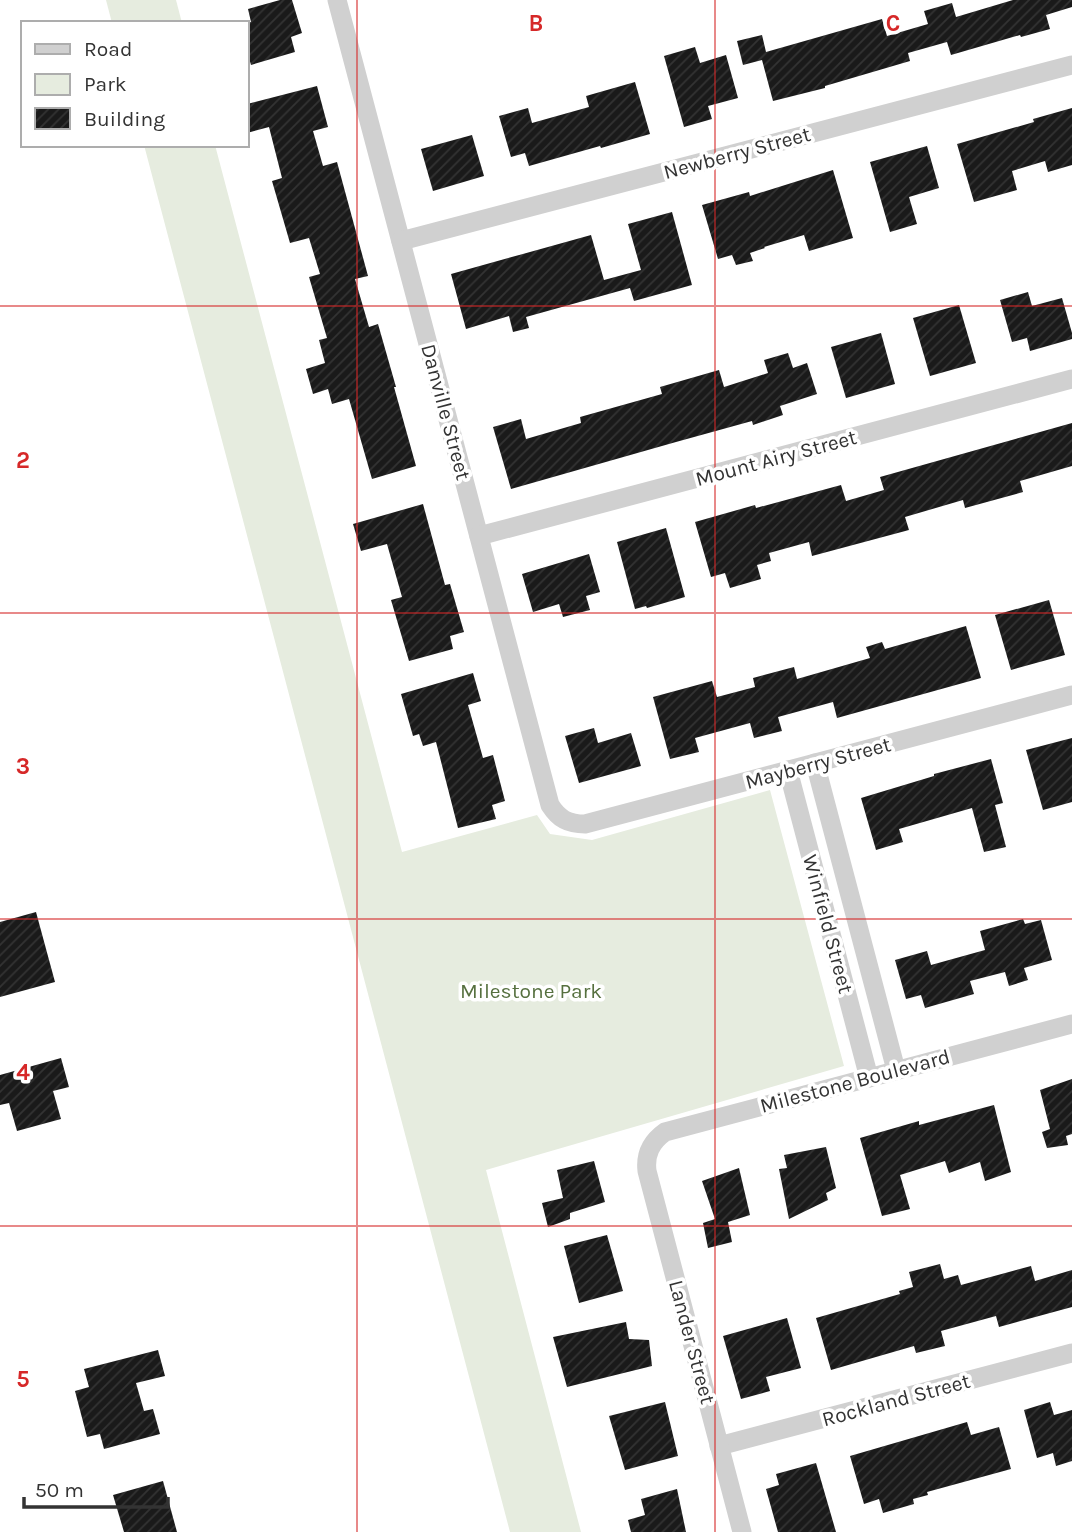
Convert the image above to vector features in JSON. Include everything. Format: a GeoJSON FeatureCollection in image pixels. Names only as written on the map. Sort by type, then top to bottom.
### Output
{"type":"FeatureCollection","features":[{"type":"Feature","properties":{"kind":"street","name":"Danville Street"},"geometry":{"type":"LineString","coordinates":[[337,0],[551,805],[563,819]]}},
{"type":"Feature","properties":{"kind":"street","name":"Newberry Street"},"geometry":{"type":"LineString","coordinates":[[401,241],[1072,65]]}},
{"type":"Feature","properties":{"kind":"street","name":"Mount Airy Street"},"geometry":{"type":"LineString","coordinates":[[479,536],[1072,379]]}},
{"type":"Feature","properties":{"kind":"street","name":"Mayberry Street"},"geometry":{"type":"LineString","coordinates":[[563,819],[585,824],[1072,695]]}},
{"type":"Feature","properties":{"kind":"street","name":"Winfield Street"},"geometry":{"type":"LineString","coordinates":[[815,763],[896,1070]]}},
{"type":"Feature","properties":{"kind":"street","name":"Winfield Street"},"geometry":{"type":"LineString","coordinates":[[788,771],[869,1078]]}},
{"type":"Feature","properties":{"kind":"street","name":"Milestone Boulevard"},"geometry":{"type":"LineString","coordinates":[[648,1153],[656,1139],[665,1132],[1072,1024]]}},
{"type":"Feature","properties":{"kind":"street","name":"Lander Street"},"geometry":{"type":"LineString","coordinates":[[648,1153],[647,1171],[742,1532]]}},
{"type":"Feature","properties":{"kind":"street","name":"Rockland Street"},"geometry":{"type":"LineString","coordinates":[[719,1446],[1072,1353]]}},
{"type":"Feature","properties":{"kind":"green space"},"geometry":{"type":"Polygon","coordinates":[[[106,0],[176,0],[181,21],[111,21],[106,0]]]}},
{"type":"Feature","properties":{"kind":"green space","name":"Milestone Park"},"geometry":{"type":"Polygon","coordinates":[[[145,147],[216,147],[402,852],[537,815],[550,834],[592,840],[770,790],[844,1066],[486,1170],[581,1532],[510,1532],[145,147]]]}},
{"type":"Feature","properties":{"kind":"building"},"geometry":{"type":"Polygon","coordinates":[[[280,0],[292,0],[302,33],[291,37],[295,52],[251,65],[248,54],[248,23],[251,22],[248,9],[280,0]]]}},
{"type":"Feature","properties":{"kind":"building"},"geometry":{"type":"Polygon","coordinates":[[[1013,0],[1072,0],[1072,7],[1046,15],[1050,29],[951,55],[947,42],[908,53],[910,61],[773,101],[762,60],[743,65],[737,41],[762,35],[766,52],[882,19],[887,36],[928,24],[924,11],[952,3],[956,17],[1013,0]]]}},
{"type":"Feature","properties":{"kind":"building"},"geometry":{"type":"Polygon","coordinates":[[[695,47],[700,63],[726,55],[738,98],[708,106],[712,119],[684,127],[664,56],[695,47]]]}},
{"type":"Feature","properties":{"kind":"building"},"geometry":{"type":"Polygon","coordinates":[[[635,82],[650,134],[529,166],[525,153],[511,157],[499,116],[528,108],[532,123],[589,107],[586,96],[635,82]]]}},
{"type":"Feature","properties":{"kind":"building"},"geometry":{"type":"Polygon","coordinates":[[[317,86],[328,127],[313,131],[323,166],[337,162],[368,276],[355,279],[369,327],[378,324],[416,466],[372,479],[349,399],[332,404],[328,389],[313,394],[306,369],[325,363],[319,340],[327,338],[309,277],[320,274],[309,238],[290,243],[272,181],[282,178],[269,127],[248,133],[248,104],[317,86]]]}},
{"type":"Feature","properties":{"kind":"building"},"geometry":{"type":"Polygon","coordinates":[[[1072,108],[1072,165],[1048,172],[1045,161],[1012,171],[1017,190],[974,202],[957,144],[1072,108]]]}},
{"type":"Feature","properties":{"kind":"building"},"geometry":{"type":"Polygon","coordinates":[[[472,135],[484,176],[433,191],[421,149],[472,135]]]}},
{"type":"Feature","properties":{"kind":"building"},"geometry":{"type":"Polygon","coordinates":[[[927,146],[939,188],[909,197],[917,224],[890,232],[870,162],[927,146]]]}},
{"type":"Feature","properties":{"kind":"building"},"geometry":{"type":"Polygon","coordinates":[[[833,170],[853,238],[809,251],[804,235],[750,253],[753,261],[736,265],[732,255],[718,259],[702,205],[749,192],[750,196],[833,170]]]}},
{"type":"Feature","properties":{"kind":"building"},"geometry":{"type":"Polygon","coordinates":[[[672,212],[692,285],[634,301],[630,288],[526,317],[529,328],[513,332],[509,316],[466,329],[451,274],[591,235],[604,280],[641,270],[628,224],[672,212]]]}},
{"type":"Feature","properties":{"kind":"building"},"geometry":{"type":"Polygon","coordinates":[[[1028,292],[1032,306],[1062,298],[1072,339],[1030,351],[1027,338],[1012,342],[1000,300],[1028,292]]]}},
{"type":"Feature","properties":{"kind":"building"},"geometry":{"type":"Polygon","coordinates":[[[959,305],[976,363],[930,376],[913,318],[959,305]]]}},
{"type":"Feature","properties":{"kind":"building"},"geometry":{"type":"Polygon","coordinates":[[[881,333],[895,384],[846,398],[831,347],[881,333]]]}},
{"type":"Feature","properties":{"kind":"building"},"geometry":{"type":"Polygon","coordinates":[[[788,353],[793,368],[807,363],[817,394],[780,406],[783,415],[753,425],[752,421],[511,489],[493,427],[521,419],[526,439],[581,423],[580,417],[662,394],[660,387],[719,370],[724,387],[768,373],[764,360],[788,353]]]}},
{"type":"Feature","properties":{"kind":"building"},"geometry":{"type":"Polygon","coordinates":[[[1072,423],[1072,466],[1020,481],[1023,492],[965,508],[963,500],[905,517],[909,530],[812,556],[809,542],[769,553],[771,561],[757,565],[761,579],[730,588],[725,573],[711,577],[695,522],[841,485],[846,501],[884,490],[880,477],[1072,423]]]}},
{"type":"Feature","properties":{"kind":"building"},"geometry":{"type":"Polygon","coordinates":[[[423,504],[445,585],[450,584],[464,632],[450,636],[453,649],[409,661],[391,600],[402,597],[387,544],[361,551],[353,524],[423,504]]]}},
{"type":"Feature","properties":{"kind":"building"},"geometry":{"type":"Polygon","coordinates":[[[666,528],[685,597],[635,609],[617,542],[666,528]]]}},
{"type":"Feature","properties":{"kind":"building"},"geometry":{"type":"Polygon","coordinates":[[[589,554],[600,592],[586,596],[590,610],[563,617],[559,604],[533,612],[522,574],[589,554]]]}},
{"type":"Feature","properties":{"kind":"building"},"geometry":{"type":"Polygon","coordinates":[[[1049,600],[1065,655],[1011,670],[995,615],[1049,600]]]}},
{"type":"Feature","properties":{"kind":"building"},"geometry":{"type":"Polygon","coordinates":[[[966,626],[981,678],[837,718],[833,702],[778,717],[782,731],[754,738],[750,723],[695,738],[699,752],[670,759],[653,697],[712,681],[717,697],[755,687],[753,678],[794,667],[797,679],[870,658],[866,647],[882,642],[885,649],[966,626]]]}},
{"type":"Feature","properties":{"kind":"building"},"geometry":{"type":"Polygon","coordinates":[[[473,673],[481,701],[468,705],[483,758],[493,755],[505,801],[492,805],[496,819],[458,828],[436,742],[423,746],[419,734],[413,736],[401,694],[473,673]]]}},
{"type":"Feature","properties":{"kind":"building"},"geometry":{"type":"Polygon","coordinates":[[[594,728],[598,743],[631,733],[641,766],[579,783],[565,736],[594,728]]]}},
{"type":"Feature","properties":{"kind":"building"},"geometry":{"type":"Polygon","coordinates":[[[1072,738],[1072,802],[1043,810],[1026,750],[1072,738]]]}},
{"type":"Feature","properties":{"kind":"building"},"geometry":{"type":"Polygon","coordinates":[[[991,759],[1003,803],[995,805],[1006,847],[984,852],[972,808],[899,829],[903,842],[876,850],[861,798],[991,759]]]}},
{"type":"Feature","properties":{"kind":"building"},"geometry":{"type":"Polygon","coordinates":[[[36,912],[55,982],[0,997],[0,922],[36,912]]]}},
{"type":"Feature","properties":{"kind":"building"},"geometry":{"type":"Polygon","coordinates":[[[1023,919],[1025,924],[1041,920],[1052,960],[1024,968],[1028,980],[1009,986],[1005,972],[970,981],[974,994],[925,1008],[921,995],[906,999],[895,960],[927,951],[931,965],[985,950],[980,931],[1023,919]]]}},
{"type":"Feature","properties":{"kind":"building"},"geometry":{"type":"Polygon","coordinates":[[[61,1058],[69,1087],[53,1091],[61,1119],[17,1131],[9,1103],[0,1105],[0,1075],[61,1058]]]}},
{"type":"Feature","properties":{"kind":"building"},"geometry":{"type":"Polygon","coordinates":[[[1072,1079],[1072,1134],[1066,1136],[1068,1145],[1047,1148],[1042,1132],[1050,1129],[1040,1090],[1072,1079]]]}},
{"type":"Feature","properties":{"kind":"building"},"geometry":{"type":"Polygon","coordinates":[[[994,1105],[1011,1172],[985,1181],[980,1162],[949,1173],[945,1161],[900,1175],[910,1209],[882,1216],[860,1138],[919,1121],[919,1125],[994,1105]]]}},
{"type":"Feature","properties":{"kind":"building"},"geometry":{"type":"Polygon","coordinates":[[[826,1147],[836,1188],[826,1193],[828,1200],[789,1219],[779,1169],[787,1168],[784,1155],[826,1147]]]}},
{"type":"Feature","properties":{"kind":"building"},"geometry":{"type":"Polygon","coordinates":[[[594,1161],[605,1202],[570,1213],[570,1219],[548,1227],[542,1203],[563,1198],[557,1170],[594,1161]]]}},
{"type":"Feature","properties":{"kind":"building"},"geometry":{"type":"Polygon","coordinates":[[[739,1168],[750,1215],[728,1222],[732,1242],[708,1248],[703,1223],[715,1219],[702,1181],[739,1168]]]}},
{"type":"Feature","properties":{"kind":"building"},"geometry":{"type":"Polygon","coordinates":[[[607,1235],[623,1291],[579,1303],[564,1246],[607,1235]]]}},
{"type":"Feature","properties":{"kind":"building"},"geometry":{"type":"Polygon","coordinates":[[[940,1264],[944,1279],[958,1275],[961,1285],[1031,1266],[1035,1281],[1072,1270],[1072,1307],[999,1327],[996,1316],[941,1331],[945,1346],[916,1353],[914,1346],[831,1370],[816,1318],[900,1294],[899,1291],[913,1287],[909,1272],[940,1264]]]}},
{"type":"Feature","properties":{"kind":"building"},"geometry":{"type":"Polygon","coordinates":[[[787,1318],[801,1368],[766,1377],[770,1391],[741,1399],[723,1336],[787,1318]]]}},
{"type":"Feature","properties":{"kind":"building"},"geometry":{"type":"Polygon","coordinates":[[[626,1322],[629,1339],[649,1340],[652,1366],[567,1387],[553,1337],[626,1322]]]}},
{"type":"Feature","properties":{"kind":"building"},"geometry":{"type":"Polygon","coordinates":[[[158,1350],[165,1376],[136,1383],[144,1411],[153,1409],[160,1434],[104,1449],[100,1434],[87,1437],[75,1391],[89,1387],[84,1369],[158,1350]]]}},
{"type":"Feature","properties":{"kind":"building"},"geometry":{"type":"Polygon","coordinates":[[[665,1402],[678,1456],[625,1470],[609,1416],[665,1402]]]}},
{"type":"Feature","properties":{"kind":"building"},"geometry":{"type":"Polygon","coordinates":[[[1050,1402],[1054,1415],[1072,1410],[1072,1461],[1056,1466],[1053,1453],[1037,1458],[1024,1410],[1050,1402]]]}},
{"type":"Feature","properties":{"kind":"building"},"geometry":{"type":"Polygon","coordinates":[[[967,1422],[971,1435],[999,1427],[1011,1469],[927,1492],[928,1495],[913,1499],[914,1504],[883,1513],[879,1499],[864,1504],[850,1456],[967,1422]]]}},
{"type":"Feature","properties":{"kind":"building"},"geometry":{"type":"Polygon","coordinates":[[[816,1463],[836,1532],[778,1532],[766,1489],[779,1485],[776,1474],[816,1463]]]}},
{"type":"Feature","properties":{"kind":"building"},"geometry":{"type":"Polygon","coordinates":[[[163,1481],[177,1532],[124,1532],[113,1495],[163,1481]]]}},
{"type":"Feature","properties":{"kind":"building"},"geometry":{"type":"Polygon","coordinates":[[[677,1489],[686,1532],[631,1532],[628,1520],[645,1515],[641,1499],[677,1489]]]}}]}
